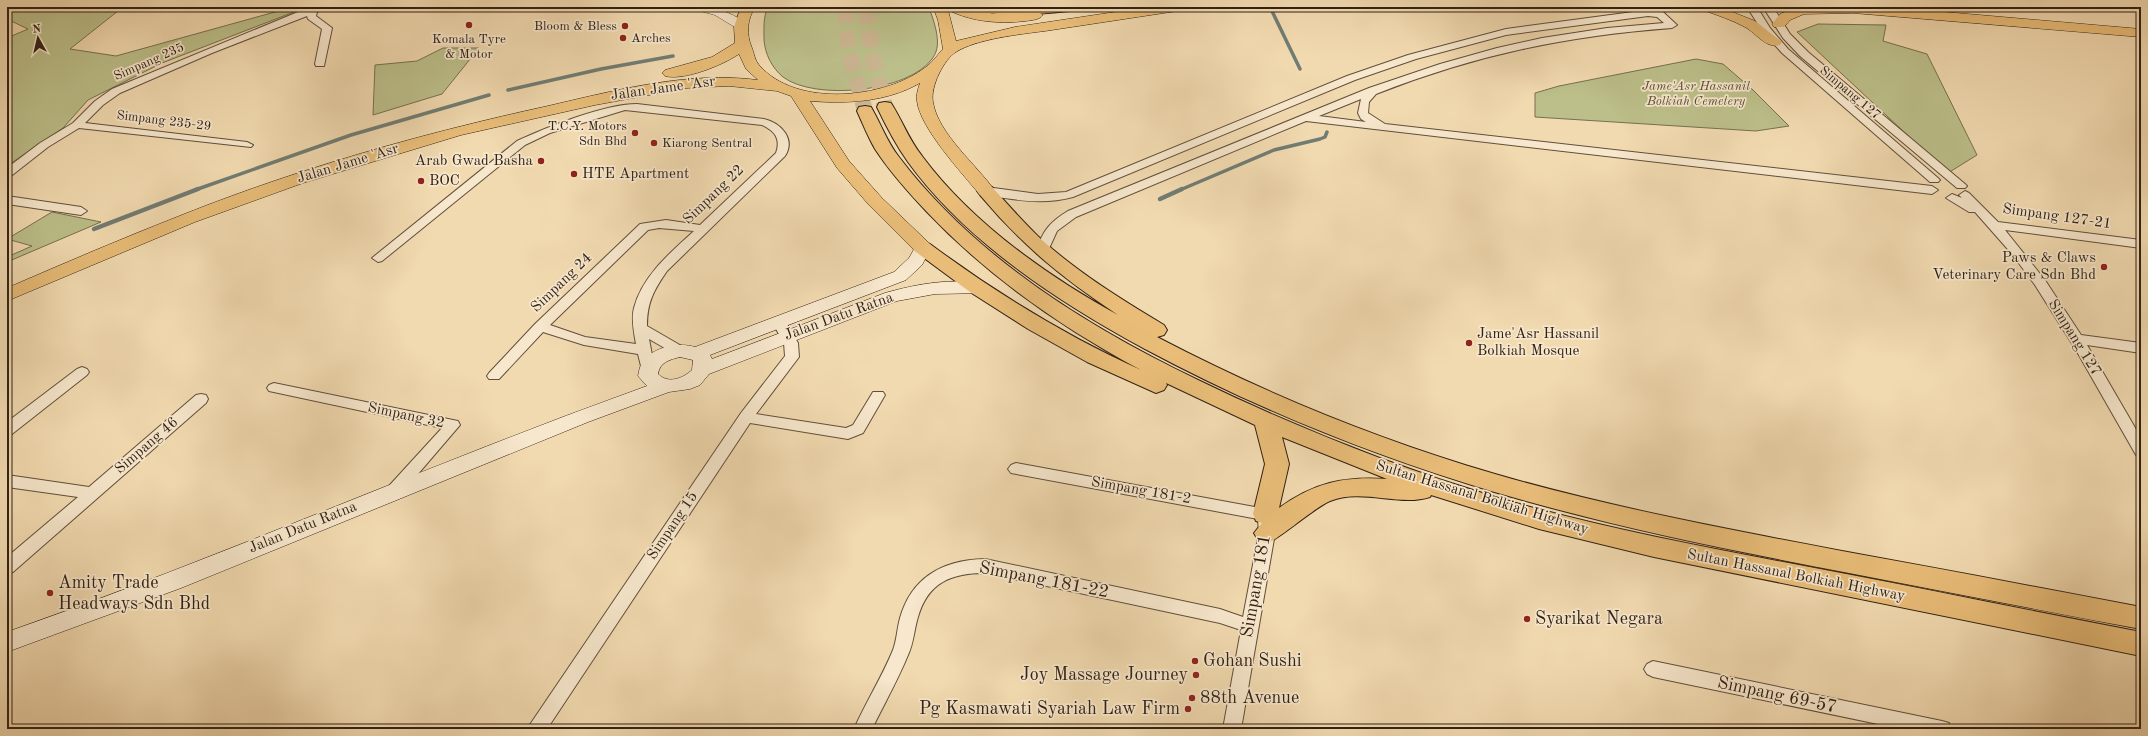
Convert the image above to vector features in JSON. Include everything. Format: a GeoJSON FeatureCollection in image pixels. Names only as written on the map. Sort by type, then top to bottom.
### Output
{"type":"FeatureCollection","features":[{"type":"Feature","properties":{"kind":"highway"},"geometry":{"type":"LineString","coordinates":[[978,7],[1009,12],[1070,7]]}},
{"type":"Feature","properties":{"kind":"highway","name":"Sultan Hassanal Bolkiah Highway"},"geometry":{"type":"LineString","coordinates":[[885,107],[905,146],[920,166],[965,213],[1020,261],[1077,301],[1112,321],[1202,369],[1256,395],[1451,470],[1567,503],[1713,536],[2141,618]]}},
{"type":"Feature","properties":{"kind":"highway","name":"Sultan Hassanal Bolkiah Highway"},"geometry":{"type":"LineString","coordinates":[[865,111],[885,150],[918,191],[944,220],[1005,273],[1056,310],[1141,361],[1263,420],[1388,471],[1456,494],[1538,518],[1715,560],[2141,644]]}},
{"type":"Feature","properties":{"kind":"highway"},"geometry":{"type":"LineString","coordinates":[[986,191],[1012,220],[1043,250],[1089,286],[1256,395]]}},
{"type":"Feature","properties":{"kind":"highway"},"geometry":{"type":"LineString","coordinates":[[923,248],[980,289],[1056,335],[1148,381],[1191,399],[1263,420],[1275,452],[1277,464],[1266,524]]}},
{"type":"Feature","properties":{"kind":"highway"},"geometry":{"type":"LineString","coordinates":[[1266,524],[1326,491],[1363,486],[1456,494]]}},
{"type":"Feature","properties":{"kind":"main road"},"geometry":{"type":"LineString","coordinates":[[748,7],[743,17],[742,45],[752,67],[776,87],[797,94],[840,99],[877,94],[911,84],[933,71],[941,64],[950,49],[968,42],[1015,31],[1177,7]]}},
{"type":"Feature","properties":{"kind":"main road"},"geometry":{"type":"LineString","coordinates":[[940,7],[946,20],[950,49]]}},
{"type":"Feature","properties":{"kind":"main road"},"geometry":{"type":"LineString","coordinates":[[953,7],[973,15],[1000,18],[1086,7]]}},
{"type":"Feature","properties":{"kind":"main road"},"geometry":{"type":"LineString","coordinates":[[1708,7],[1750,24],[1775,42]]}},
{"type":"Feature","properties":{"kind":"main road"},"geometry":{"type":"LineString","coordinates":[[1837,7],[2141,33]]}},
{"type":"Feature","properties":{"kind":"main road"},"geometry":{"type":"LineString","coordinates":[[1884,7],[1938,12],[1978,19]]}},
{"type":"Feature","properties":{"kind":"main road"},"geometry":{"type":"LineString","coordinates":[[1942,7],[2141,24]]}},
{"type":"Feature","properties":{"kind":"main road"},"geometry":{"type":"LineString","coordinates":[[1778,24],[1789,14],[1799,10],[1857,9]]}},
{"type":"Feature","properties":{"kind":"main road","name":"Jalan Jame 'Asr"},"geometry":{"type":"LineString","coordinates":[[7,282],[198,204],[288,170],[374,143],[485,112],[713,63],[732,53],[742,45]]}},
{"type":"Feature","properties":{"kind":"main road"},"geometry":{"type":"LineString","coordinates":[[933,71],[925,93],[925,104],[944,138],[986,191]]}},
{"type":"Feature","properties":{"kind":"main road","name":"Jalan Jame 'Asr"},"geometry":{"type":"LineString","coordinates":[[7,295],[189,218],[297,179],[457,131],[564,106],[687,83],[729,81],[776,87]]}},
{"type":"Feature","properties":{"kind":"main road"},"geometry":{"type":"LineString","coordinates":[[797,94],[805,104],[833,150],[854,178],[923,248]]}},
{"type":"Feature","properties":{"kind":"main road","name":"Jalan Datu Ratna"},"geometry":{"type":"LineString","coordinates":[[783,329],[900,276],[916,261],[923,248]]}},
{"type":"Feature","properties":{"kind":"main road","name":"Jalan Datu Ratna"},"geometry":{"type":"LineString","coordinates":[[598,410],[648,374],[650,365],[659,357],[693,358],[783,329],[912,291],[943,287],[980,289]]}},
{"type":"Feature","properties":{"kind":"main road","name":"Jalan Datu Ratna"},"geometry":{"type":"LineString","coordinates":[[7,642],[104,607],[598,410],[664,386],[683,384],[696,378],[693,358]]}},
{"type":"Feature","properties":{"kind":"main road"},"geometry":{"type":"LineString","coordinates":[[648,374],[651,381],[664,386]]}},
{"type":"Feature","properties":{"kind":"street"},"geometry":{"type":"LineString","coordinates":[[697,7],[719,13],[742,26]]}},
{"type":"Feature","properties":{"kind":"street","name":"Simpang 127"},"geometry":{"type":"LineString","coordinates":[[1752,7],[1761,24],[1775,42],[1913,160],[1933,185]]}},
{"type":"Feature","properties":{"kind":"street","name":"Simpang 127"},"geometry":{"type":"LineString","coordinates":[[1768,7],[1778,24],[1804,54],[1963,190],[1994,224],[2027,266],[2076,339],[2141,451]]}},
{"type":"Feature","properties":{"kind":"street"},"geometry":{"type":"LineString","coordinates":[[317,8],[310,17],[327,28],[320,64]]}},
{"type":"Feature","properties":{"kind":"street","name":"Simpang 235"},"geometry":{"type":"LineString","coordinates":[[7,174],[44,145],[77,125],[108,96],[127,86],[317,8]]}},
{"type":"Feature","properties":{"kind":"street"},"geometry":{"type":"LineString","coordinates":[[986,191],[1028,199],[1051,199],[1069,195],[1380,68],[1446,47],[1506,32],[1648,13],[1660,14],[1672,25],[1625,28],[1534,42],[1460,61],[1373,90],[1072,214],[1055,224],[1046,235],[1043,250]]}},
{"type":"Feature","properties":{"kind":"street"},"geometry":{"type":"LineString","coordinates":[[1373,90],[1364,102],[1363,113],[1373,122],[1389,129]]}},
{"type":"Feature","properties":{"kind":"street","name":"Simpang 22"},"geometry":{"type":"LineString","coordinates":[[378,258],[521,143],[546,131],[624,107],[757,121],[774,126],[781,132],[784,146],[781,154],[662,268],[652,283],[640,308],[640,328],[648,374]]}},
{"type":"Feature","properties":{"kind":"street"},"geometry":{"type":"LineString","coordinates":[[1265,114],[1890,185],[1933,185],[1949,181],[1963,190],[1952,198]]}},
{"type":"Feature","properties":{"kind":"street","name":"Simpang 235-29"},"geometry":{"type":"LineString","coordinates":[[77,125],[247,145]]}},
{"type":"Feature","properties":{"kind":"street"},"geometry":{"type":"LineString","coordinates":[[1890,185],[1907,184],[1918,176],[1913,160]]}},
{"type":"Feature","properties":{"kind":"street"},"geometry":{"type":"LineString","coordinates":[[1109,178],[1124,182],[1170,173]]}},
{"type":"Feature","properties":{"kind":"street","name":"Simpang 127-21"},"geometry":{"type":"LineString","coordinates":[[1933,185],[1994,224],[2141,244]]}},
{"type":"Feature","properties":{"kind":"street"},"geometry":{"type":"LineString","coordinates":[[7,200],[81,211]]}},
{"type":"Feature","properties":{"kind":"street","name":"Simpang 24"},"geometry":{"type":"LineString","coordinates":[[644,350],[584,341],[540,327],[644,227],[671,223],[704,229]]}},
{"type":"Feature","properties":{"kind":"street"},"geometry":{"type":"LineString","coordinates":[[494,376],[540,327]]}},
{"type":"Feature","properties":{"kind":"street"},"geometry":{"type":"LineString","coordinates":[[640,328],[693,358]]}},
{"type":"Feature","properties":{"kind":"street","name":"Simpang 15"},"geometry":{"type":"LineString","coordinates":[[536,729],[746,417],[762,394],[792,357],[791,343],[783,329]]}},
{"type":"Feature","properties":{"kind":"street"},"geometry":{"type":"LineString","coordinates":[[2076,339],[2141,348]]}},
{"type":"Feature","properties":{"kind":"street"},"geometry":{"type":"LineString","coordinates":[[7,430],[82,372]]}},
{"type":"Feature","properties":{"kind":"street","name":"Simpang 32"},"geometry":{"type":"LineString","coordinates":[[274,388],[453,425],[394,491]]}},
{"type":"Feature","properties":{"kind":"street"},"geometry":{"type":"LineString","coordinates":[[746,417],[848,434],[858,429],[878,395]]}},
{"type":"Feature","properties":{"kind":"street","name":"Simpang 46"},"geometry":{"type":"LineString","coordinates":[[7,568],[201,399]]}},
{"type":"Feature","properties":{"kind":"street","name":"Simpang 181-2"},"geometry":{"type":"LineString","coordinates":[[1016,469],[1266,524]]}},
{"type":"Feature","properties":{"kind":"street"},"geometry":{"type":"LineString","coordinates":[[7,482],[92,493]]}},
{"type":"Feature","properties":{"kind":"street","name":"Simpang 181"},"geometry":{"type":"LineString","coordinates":[[1232,729],[1266,524]]}},
{"type":"Feature","properties":{"kind":"street","name":"Simpang 181-22"},"geometry":{"type":"LineString","coordinates":[[862,729],[904,643],[910,616],[918,594],[932,580],[951,569],[965,566],[986,566],[1220,616],[1249,626]]}},
{"type":"Feature","properties":{"kind":"street","name":"Simpang 69-57"},"geometry":{"type":"LineString","coordinates":[[1653,669],[1931,728]]}},
{"type":"Feature","properties":{"kind":"green space"},"geometry":{"type":"Polygon","coordinates":[[[7,7],[123,7],[70,49],[116,56],[293,7],[299,10],[162,63],[88,100],[63,128],[7,166],[7,38],[28,29],[7,19],[7,7]]]}},
{"type":"Feature","properties":{"kind":"green space"},"geometry":{"type":"Polygon","coordinates":[[[768,7],[928,7],[936,30],[937,49],[932,59],[920,70],[903,79],[883,86],[838,91],[816,89],[798,84],[783,77],[772,65],[764,40],[765,15],[768,7]]]}},
{"type":"Feature","properties":{"kind":"green space"},"geometry":{"type":"Polygon","coordinates":[[[1818,24],[1886,25],[1883,41],[1927,54],[1977,155],[1948,173],[1797,32],[1818,24]]]}},
{"type":"Feature","properties":{"kind":"green space"},"geometry":{"type":"Polygon","coordinates":[[[443,48],[479,48],[442,94],[373,115],[375,65],[417,61],[443,48]]]}},
{"type":"Feature","properties":{"kind":"green space","name":"Jame'Asr Hassanil Bolkiah Cemetery"},"geometry":{"type":"Polygon","coordinates":[[[1696,59],[1723,64],[1753,90],[1789,126],[1756,131],[1535,117],[1535,93],[1559,86],[1696,59]]]}},
{"type":"Feature","properties":{"kind":"green space"},"geometry":{"type":"Polygon","coordinates":[[[52,212],[101,222],[7,262],[7,257],[32,246],[7,239],[52,212]]]}},
{"type":"Feature","properties":{"kind":"waterway"},"geometry":{"type":"LineString","coordinates":[[1271,9],[1300,69]]}},
{"type":"Feature","properties":{"kind":"waterway"},"geometry":{"type":"LineString","coordinates":[[508,90],[601,69],[673,56]]}},
{"type":"Feature","properties":{"kind":"waterway"},"geometry":{"type":"LineString","coordinates":[[195,190],[351,135],[489,95]]}},
{"type":"Feature","properties":{"kind":"waterway"},"geometry":{"type":"LineString","coordinates":[[1180,190],[1274,150],[1320,139],[1325,137],[1327,132]]}},
{"type":"Feature","properties":{"kind":"waterway"},"geometry":{"type":"LineString","coordinates":[[94,229],[198,189]]}},
{"type":"Feature","properties":{"kind":"waterway"},"geometry":{"type":"LineString","coordinates":[[1160,199],[1182,189]]}},
{"type":"Feature","properties":{"kind":"tunnel"},"geometry":{"type":"LineString","coordinates":[[845,7],[848,47],[865,111]]}},
{"type":"Feature","properties":{"kind":"tunnel"},"geometry":{"type":"LineString","coordinates":[[866,7],[873,58],[885,107]]}},
{"type":"Feature","properties":{"kind":"place","name":"Komala Tyre & Motor"},"geometry":{"type":"Point","coordinates":[469,25]}},
{"type":"Feature","properties":{"kind":"place","name":"Bloom & Bless"},"geometry":{"type":"Point","coordinates":[625,26]}},
{"type":"Feature","properties":{"kind":"place","name":"Arches"},"geometry":{"type":"Point","coordinates":[623,38]}},
{"type":"Feature","properties":{"kind":"place","name":"T.C.Y. Motors Sdn Bhd"},"geometry":{"type":"Point","coordinates":[635,133]}},
{"type":"Feature","properties":{"kind":"place","name":"Kiarong Sentral"},"geometry":{"type":"Point","coordinates":[654,143]}},
{"type":"Feature","properties":{"kind":"place","name":"Arab Gwad Basha"},"geometry":{"type":"Point","coordinates":[541,161]}},
{"type":"Feature","properties":{"kind":"place","name":"HTE Apartment"},"geometry":{"type":"Point","coordinates":[574,174]}},
{"type":"Feature","properties":{"kind":"place","name":"BOC"},"geometry":{"type":"Point","coordinates":[421,181]}},
{"type":"Feature","properties":{"kind":"place","name":"Paws & Claws Veterinary Care Sdn Bhd"},"geometry":{"type":"Point","coordinates":[2104,267]}},
{"type":"Feature","properties":{"kind":"place","name":"Jame'Asr Hassanil Bolkiah Mosque"},"geometry":{"type":"Point","coordinates":[1469,343]}},
{"type":"Feature","properties":{"kind":"place","name":"Amity Trade Headways Sdn Bhd"},"geometry":{"type":"Point","coordinates":[50,593]}},
{"type":"Feature","properties":{"kind":"place","name":"Syarikat Negara"},"geometry":{"type":"Point","coordinates":[1527,619]}},
{"type":"Feature","properties":{"kind":"place","name":"Gohan Sushi"},"geometry":{"type":"Point","coordinates":[1195,661]}},
{"type":"Feature","properties":{"kind":"place","name":"Joy Massage Journey"},"geometry":{"type":"Point","coordinates":[1196,675]}},
{"type":"Feature","properties":{"kind":"place","name":"88th Avenue"},"geometry":{"type":"Point","coordinates":[1192,698]}},
{"type":"Feature","properties":{"kind":"place","name":"Pg Kasmawati Syariah Law Firm"},"geometry":{"type":"Point","coordinates":[1188,709]}}]}
